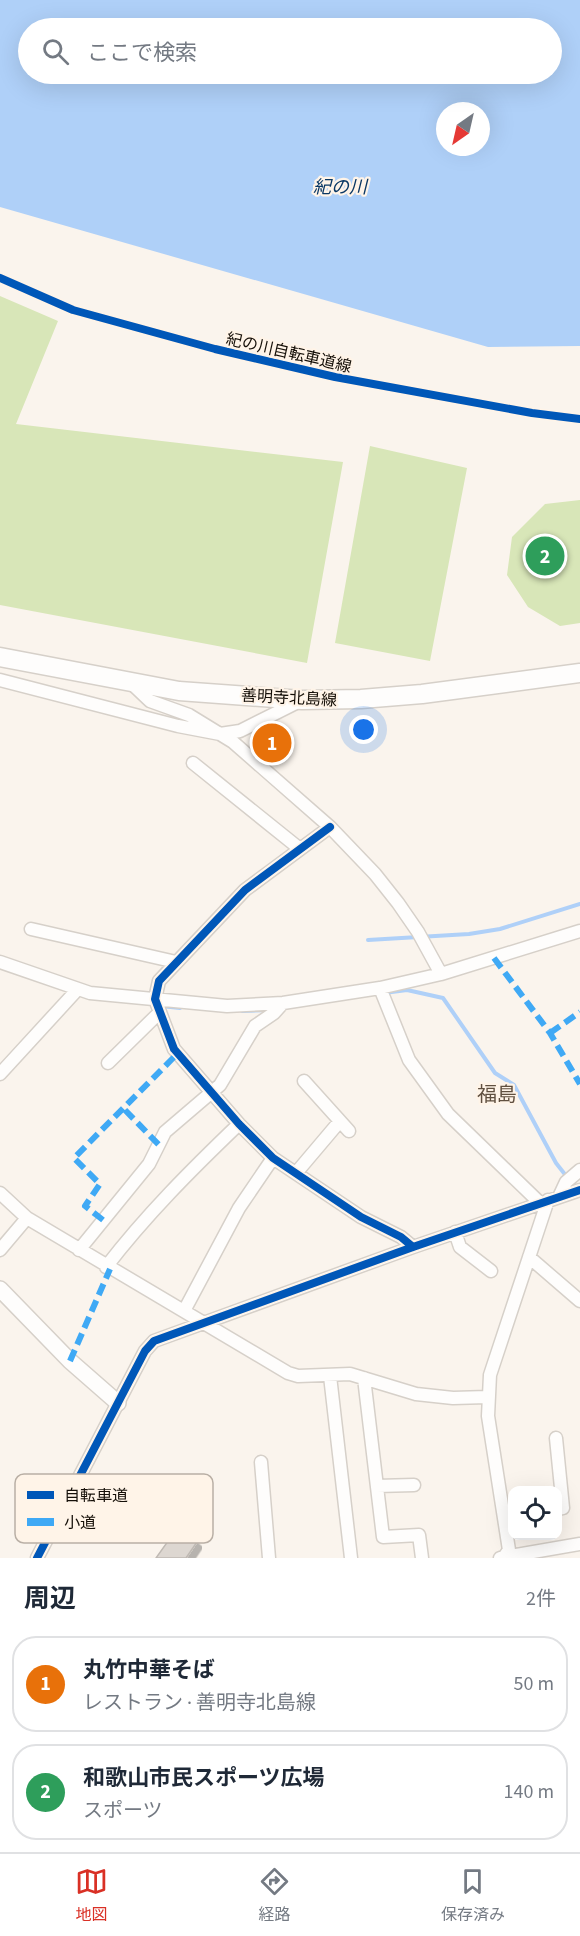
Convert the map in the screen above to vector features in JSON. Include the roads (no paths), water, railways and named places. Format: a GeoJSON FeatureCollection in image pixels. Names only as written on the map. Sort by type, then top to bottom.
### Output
{"type":"FeatureCollection","features":[{"type":"Feature","properties":{"kind":"main road","name":"善明寺北島線"},"geometry":{"type":"LineString","coordinates":[[0,657],[179,691],[302,700],[361,699],[422,694],[580,673]]}},
{"type":"Feature","properties":{"kind":"street"},"geometry":{"type":"LineString","coordinates":[[0,680],[178,726],[220,734],[240,731],[302,700]]}},
{"type":"Feature","properties":{"kind":"street"},"geometry":{"type":"LineString","coordinates":[[129,682],[150,701],[189,714],[233,742],[330,827],[375,874],[421,937],[441,974]]}},
{"type":"Feature","properties":{"kind":"street"},"geometry":{"type":"LineString","coordinates":[[193,763],[300,849]]}},
{"type":"Feature","properties":{"kind":"street"},"geometry":{"type":"LineString","coordinates":[[330,827],[245,890],[159,981],[158,1006],[174,1049],[213,1091],[239,1124],[273,1158],[361,1217],[401,1237],[413,1246]]}},
{"type":"Feature","properties":{"kind":"street"},"geometry":{"type":"LineString","coordinates":[[31,929],[176,962]]}},
{"type":"Feature","properties":{"kind":"street"},"geometry":{"type":"LineString","coordinates":[[0,962],[78,990],[158,1006],[279,1008],[382,991],[580,932]]}},
{"type":"Feature","properties":{"kind":"street"},"geometry":{"type":"LineString","coordinates":[[0,1074],[78,990]]}},
{"type":"Feature","properties":{"kind":"street"},"geometry":{"type":"LineString","coordinates":[[382,991],[409,1060],[448,1114],[549,1200]]}},
{"type":"Feature","properties":{"kind":"street"},"geometry":{"type":"LineString","coordinates":[[108,1063],[158,1006]]}},
{"type":"Feature","properties":{"kind":"street"},"geometry":{"type":"LineString","coordinates":[[79,1250],[149,1164],[165,1132],[220,1085],[255,1026],[279,1008]]}},
{"type":"Feature","properties":{"kind":"street"},"geometry":{"type":"LineString","coordinates":[[296,1173],[344,1126],[303,1082]]}},
{"type":"Feature","properties":{"kind":"street"},"geometry":{"type":"LineString","coordinates":[[106,1267],[126,1240],[194,1166],[239,1124]]}},
{"type":"Feature","properties":{"kind":"street"},"geometry":{"type":"LineString","coordinates":[[184,1311],[239,1208],[273,1158]]}},
{"type":"Feature","properties":{"kind":"street"},"geometry":{"type":"LineString","coordinates":[[508,1515],[488,1416],[487,1397],[490,1375],[549,1200],[572,1176]]}},
{"type":"Feature","properties":{"kind":"street"},"geometry":{"type":"LineString","coordinates":[[80,1474],[145,1351],[154,1341],[413,1246],[580,1190]]}},
{"type":"Feature","properties":{"kind":"street"},"geometry":{"type":"LineString","coordinates":[[0,1193],[27,1218],[288,1373],[298,1376],[350,1374],[416,1394],[453,1398],[487,1397]]}},
{"type":"Feature","properties":{"kind":"street"},"geometry":{"type":"LineString","coordinates":[[0,1250],[27,1218]]}},
{"type":"Feature","properties":{"kind":"street"},"geometry":{"type":"LineString","coordinates":[[455,1232],[460,1247],[491,1271]]}},
{"type":"Feature","properties":{"kind":"street"},"geometry":{"type":"LineString","coordinates":[[529,1257],[580,1301]]}},
{"type":"Feature","properties":{"kind":"street"},"geometry":{"type":"LineString","coordinates":[[0,1289],[70,1360],[118,1403]]}},
{"type":"Feature","properties":{"kind":"street"},"geometry":{"type":"LineString","coordinates":[[330,1376],[351,1558]]}},
{"type":"Feature","properties":{"kind":"street"},"geometry":{"type":"LineString","coordinates":[[364,1378],[383,1537],[419,1535],[422,1558]]}},
{"type":"Feature","properties":{"kind":"street"},"geometry":{"type":"LineString","coordinates":[[556,1438],[561,1486]]}},
{"type":"Feature","properties":{"kind":"street"},"geometry":{"type":"LineString","coordinates":[[261,1462],[269,1558]]}},
{"type":"Feature","properties":{"kind":"street"},"geometry":{"type":"LineString","coordinates":[[377,1486],[414,1485]]}},
{"type":"Feature","properties":{"kind":"street"},"geometry":{"type":"LineString","coordinates":[[502,1558],[509,1550],[509,1540]]}},
{"type":"Feature","properties":{"kind":"street"},"geometry":{"type":"LineString","coordinates":[[36,1558],[44,1543]]}},
{"type":"Feature","properties":{"kind":"street"},"geometry":{"type":"LineString","coordinates":[[502,1558],[580,1544]]}},
{"type":"Feature","properties":{"kind":"water","name":"紀の川"},"geometry":{"type":"Polygon","coordinates":[[[0,0],[580,0],[580,346],[488,347],[0,207],[0,0]]]}},
{"type":"Feature","properties":{"kind":"waterway"},"geometry":{"type":"LineString","coordinates":[[368,940],[469,934],[500,929],[580,904]]}},
{"type":"Feature","properties":{"kind":"waterway"},"geometry":{"type":"LineString","coordinates":[[384,993],[407,990],[443,998],[495,1073],[514,1085],[556,1163],[567,1177]]}},
{"type":"Feature","properties":{"kind":"waterway"},"geometry":{"type":"LineString","coordinates":[[161,1006],[180,1008]]}},
{"type":"Feature","properties":{"kind":"waterway"},"geometry":{"type":"LineString","coordinates":[[242,1011],[270,1010]]}},
{"type":"Feature","properties":{"kind":"place","name":"和歌山市民スポーツ広場"},"geometry":{"type":"Point","coordinates":[545,556]}},
{"type":"Feature","properties":{"kind":"place","name":"丸竹中華そば"},"geometry":{"type":"Point","coordinates":[272,743]}},
{"type":"Feature","properties":{"kind":"district","name":"福島"},"geometry":{"type":"Point","coordinates":[497,1094]}}]}
